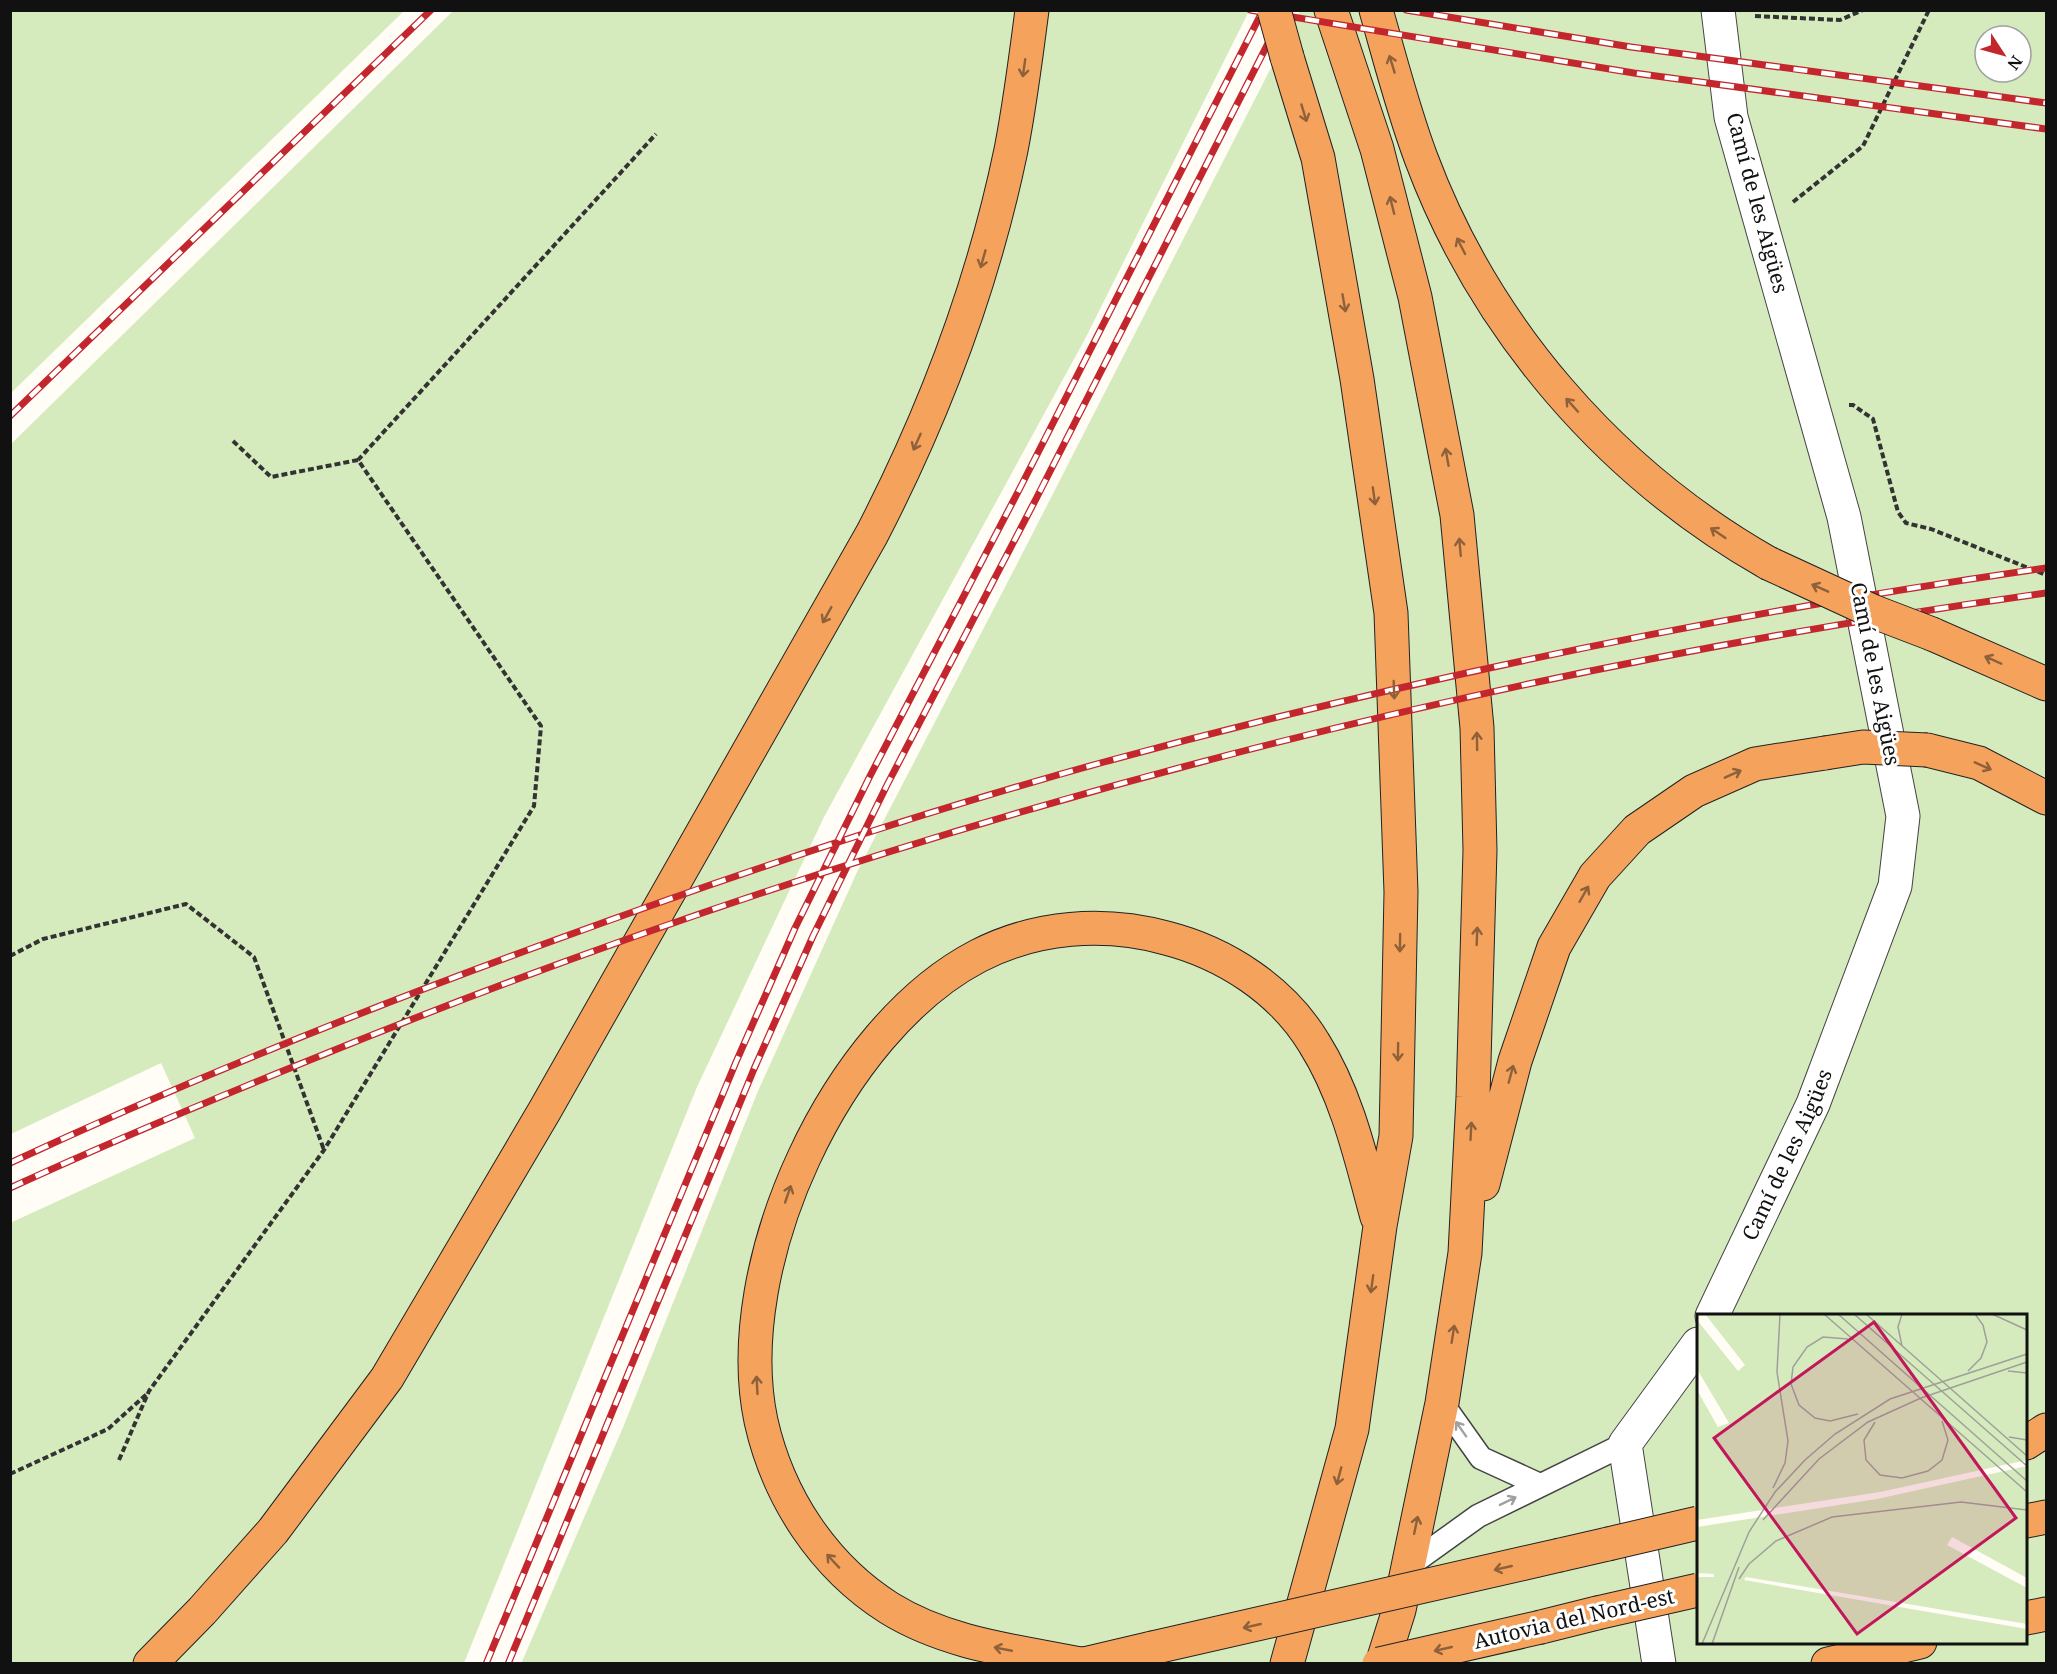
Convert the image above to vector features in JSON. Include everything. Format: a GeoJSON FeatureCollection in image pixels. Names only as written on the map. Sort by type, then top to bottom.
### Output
{"type":"FeatureCollection","features":[{"type":"Feature","properties":{"kind":"highway"},"geometry":{"type":"LineString","coordinates":[[150,1664],[202,1611],[273,1531],[387,1378],[557,1090],[872,534],[902,477],[928,417],[970,303],[995,218],[1011,150],[1032,10]]}},
{"type":"Feature","properties":{"kind":"highway"},"geometry":{"type":"LineString","coordinates":[[1274,10],[1318,158],[1357,379],[1391,613],[1401,892],[1396,1136],[1380,1226],[1352,1429],[1287,1664]]}},
{"type":"Feature","properties":{"kind":"highway"},"geometry":{"type":"LineString","coordinates":[[1376,10],[1420,157],[1446,218],[1476,275],[1532,358],[1600,436],[1634,468],[1699,520],[1768,563],[2046,684]]}},
{"type":"Feature","properties":{"kind":"highway"},"geometry":{"type":"LineString","coordinates":[[1331,11],[1377,150],[1415,297],[1457,515],[1477,728],[1480,850],[1473,1097],[1465,1253],[1442,1403],[1399,1610],[1380,1664]]}},
{"type":"Feature","properties":{"kind":"highway"},"geometry":{"type":"LineString","coordinates":[[1465,1253],[1515,1061],[1554,947],[1595,876],[1636,830],[1694,791],[1755,764],[1863,747],[1928,750],[1979,763],[2046,798]]}},
{"type":"Feature","properties":{"kind":"highway"},"geometry":{"type":"LineString","coordinates":[[1380,1226],[1357,1143],[1341,1096],[1321,1053],[1299,1022],[1271,992],[1236,967],[1195,947],[1150,934],[1104,928],[1064,930],[1020,940],[979,956],[943,979],[916,1001],[877,1041],[842,1088],[809,1145],[794,1177],[773,1239],[756,1336],[761,1420],[783,1485],[809,1531],[825,1552],[856,1583],[892,1609],[938,1632],[968,1642],[1082,1664],[1697,1523]]}},
{"type":"Feature","properties":{"kind":"highway"},"geometry":{"type":"LineString","coordinates":[[2027,1444],[2046,1430]]}},
{"type":"Feature","properties":{"kind":"highway"},"geometry":{"type":"LineString","coordinates":[[2027,1445],[2046,1442]]}},
{"type":"Feature","properties":{"kind":"highway"},"geometry":{"type":"LineString","coordinates":[[2027,1521],[2046,1517]]}},
{"type":"Feature","properties":{"kind":"highway","name":"Autovia del Nord-est"},"geometry":{"type":"LineString","coordinates":[[1380,1664],[1697,1590]]}},
{"type":"Feature","properties":{"kind":"highway"},"geometry":{"type":"LineString","coordinates":[[2027,1618],[2046,1614]]}},
{"type":"Feature","properties":{"kind":"highway"},"geometry":{"type":"LineString","coordinates":[[1828,1664],[1912,1644]]}},
{"type":"Feature","properties":{"kind":"street","name":"Camí de les Aigües"},"geometry":{"type":"LineString","coordinates":[[1713,1314],[1817,1093],[1895,886],[1903,816],[1844,517],[1731,117],[1718,12]]}},
{"type":"Feature","properties":{"kind":"street"},"geometry":{"type":"LineString","coordinates":[[1659,1664],[1625,1444],[1697,1345]]}},
{"type":"Feature","properties":{"kind":"lane"},"geometry":{"type":"LineString","coordinates":[[1442,1403],[1481,1458],[1540,1485]]}},
{"type":"Feature","properties":{"kind":"lane"},"geometry":{"type":"LineString","coordinates":[[1407,1568],[1478,1516],[1625,1444]]}},
{"type":"Feature","properties":{"kind":"path"},"geometry":{"type":"LineString","coordinates":[[1718,12],[1840,20],[1863,10]]}},
{"type":"Feature","properties":{"kind":"path"},"geometry":{"type":"LineString","coordinates":[[1762,227],[1863,146],[1929,10]]}},
{"type":"Feature","properties":{"kind":"path"},"geometry":{"type":"LineString","coordinates":[[233,441],[272,477],[358,460],[656,134]]}},
{"type":"Feature","properties":{"kind":"path"},"geometry":{"type":"LineString","coordinates":[[1812,404],[1852,405],[1873,419],[1898,512],[1906,523],[1931,529],[2046,575]]}},
{"type":"Feature","properties":{"kind":"path"},"geometry":{"type":"LineString","coordinates":[[119,1460],[150,1391],[324,1150],[534,806],[541,726],[358,460]]}},
{"type":"Feature","properties":{"kind":"path"},"geometry":{"type":"LineString","coordinates":[[10,956],[43,939],[186,904],[254,957],[324,1150]]}},
{"type":"Feature","properties":{"kind":"path"},"geometry":{"type":"LineString","coordinates":[[10,1474],[108,1429],[150,1391]]}},
{"type":"Feature","properties":{"kind":"green space"},"geometry":{"type":"Polygon","coordinates":[[[11,10],[404,10],[404,11],[11,393],[11,10]]]}},
{"type":"Feature","properties":{"kind":"green space"},"geometry":{"type":"Polygon","coordinates":[[[453,11],[1249,11],[1085,339],[824,817],[697,1087],[464,1663],[11,1663],[10,1223],[195,1138],[161,1063],[11,1134],[11,444],[453,11]]]}},
{"type":"Feature","properties":{"kind":"green space"},"geometry":{"type":"Polygon","coordinates":[[[1300,11],[2046,11],[2046,1663],[521,1664],[624,1425],[758,1091],[858,870],[1300,11]]]}},
{"type":"Feature","properties":{"kind":"railway"},"geometry":{"type":"LineString","coordinates":[[10,416],[431,10]]}},
{"type":"Feature","properties":{"kind":"railway"},"geometry":{"type":"LineString","coordinates":[[1250,10],[1634,73],[2046,129]]}},
{"type":"Feature","properties":{"kind":"railway"},"geometry":{"type":"LineString","coordinates":[[486,1664],[736,1062],[795,928],[870,776],[1020,488],[1263,10]]}},
{"type":"Feature","properties":{"kind":"railway"},"geometry":{"type":"LineString","coordinates":[[508,1664],[754,1069],[813,936],[887,785],[1037,497],[1285,10]]}},
{"type":"Feature","properties":{"kind":"railway"},"geometry":{"type":"LineString","coordinates":[[1406,10],[1631,47],[2046,103]]}},
{"type":"Feature","properties":{"kind":"railway"},"geometry":{"type":"LineString","coordinates":[[10,1163],[212,1074],[486,965],[759,868],[897,823],[1035,782],[1220,731],[1572,650],[1809,605],[2046,568]]}},
{"type":"Feature","properties":{"kind":"railway"},"geometry":{"type":"LineString","coordinates":[[10,1188],[231,1092],[516,980],[729,904],[944,835],[1161,773],[1379,717],[1600,669],[1822,628],[2046,593]]}}]}
